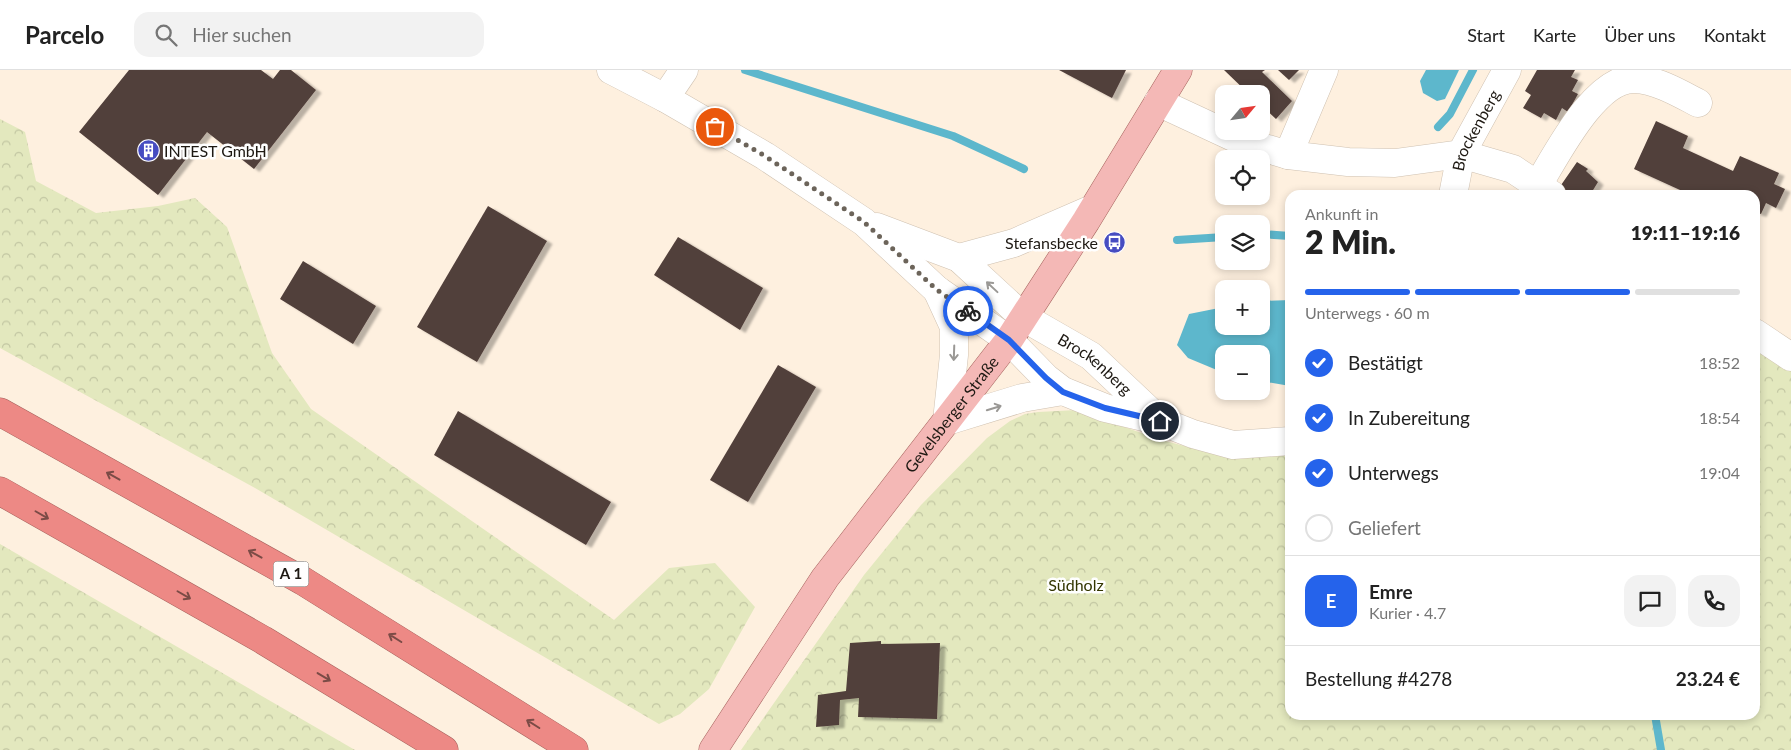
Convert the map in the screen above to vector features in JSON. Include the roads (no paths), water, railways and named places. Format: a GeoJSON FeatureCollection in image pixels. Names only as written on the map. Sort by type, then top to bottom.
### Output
{"type":"FeatureCollection","features":[{"type":"Feature","properties":{"kind":"highway","name":"A 1"},"geometry":{"type":"LineString","coordinates":[[0,412],[303,581],[574,750]]}},
{"type":"Feature","properties":{"kind":"highway"},"geometry":{"type":"LineString","coordinates":[[0,491],[263,640],[444,750]]}},
{"type":"Feature","properties":{"kind":"main road","name":"Gevelsberger Straße"},"geometry":{"type":"LineString","coordinates":[[712,750],[825,578],[1009,340],[1178,70]]}},
{"type":"Feature","properties":{"kind":"street"},"geometry":{"type":"LineString","coordinates":[[611,70],[665,98],[765,156],[864,222],[937,290],[1009,340]]}},
{"type":"Feature","properties":{"kind":"street"},"geometry":{"type":"LineString","coordinates":[[665,98],[684,70]]}},
{"type":"Feature","properties":{"kind":"street"},"geometry":{"type":"LineString","coordinates":[[1288,155],[1324,70]]}},
{"type":"Feature","properties":{"kind":"street","name":"Brockenberg"},"geometry":{"type":"LineString","coordinates":[[1454,190],[1461,154],[1507,70]]}},
{"type":"Feature","properties":{"kind":"street"},"geometry":{"type":"LineString","coordinates":[[1158,102],[1244,142],[1288,155],[1348,162],[1395,163],[1461,154],[1513,169],[1545,190],[1589,106],[1616,82],[1634,79],[1668,88],[1698,103]]}},
{"type":"Feature","properties":{"kind":"street"},"geometry":{"type":"LineString","coordinates":[[959,258],[1014,243],[1092,209]]}},
{"type":"Feature","properties":{"kind":"street"},"geometry":{"type":"LineString","coordinates":[[864,222],[959,258],[1023,317]]}},
{"type":"Feature","properties":{"kind":"street"},"geometry":{"type":"LineString","coordinates":[[937,290],[954,326],[954,355],[947,421]]}},
{"type":"Feature","properties":{"kind":"street","name":"Brockenberg"},"geometry":{"type":"LineString","coordinates":[[1023,317],[1091,356],[1160,421]]}},
{"type":"Feature","properties":{"kind":"street"},"geometry":{"type":"LineString","coordinates":[[1760,336],[1791,357]]}},
{"type":"Feature","properties":{"kind":"street","name":"Brockenberg"},"geometry":{"type":"LineString","coordinates":[[1009,340],[1046,378],[1063,392],[1105,408],[1160,421],[1192,434],[1233,445],[1285,442]]}},
{"type":"Feature","properties":{"kind":"street","name":"Brockenberg"},"geometry":{"type":"LineString","coordinates":[[947,421],[1022,398],[1063,392]]}},
{"type":"Feature","properties":{"kind":"water"},"geometry":{"type":"Polygon","coordinates":[[[1426,70],[1459,70],[1445,99],[1437,101],[1423,93],[1420,81],[1426,70]]]}},
{"type":"Feature","properties":{"kind":"water"},"geometry":{"type":"Polygon","coordinates":[[[1285,300],[1285,385],[1270,383],[1270,345],[1215,345],[1215,369],[1188,358],[1177,345],[1189,314],[1215,309],[1215,335],[1270,335],[1270,301],[1285,300]]]}},
{"type":"Feature","properties":{"kind":"waterway","name":"Stefansbecke"},"geometry":{"type":"LineString","coordinates":[[745,70],[953,136],[1024,169]]}},
{"type":"Feature","properties":{"kind":"waterway"},"geometry":{"type":"LineString","coordinates":[[1438,127],[1450,114],[1473,70]]}},
{"type":"Feature","properties":{"kind":"waterway","name":"Stefansbecke"},"geometry":{"type":"LineString","coordinates":[[1270,235],[1285,236]]}},
{"type":"Feature","properties":{"kind":"waterway","name":"Stefansbecke"},"geometry":{"type":"LineString","coordinates":[[1177,240],[1215,238]]}},
{"type":"Feature","properties":{"kind":"waterway","name":"Stefansbecke"},"geometry":{"type":"LineString","coordinates":[[1656,720],[1661,750]]}},
{"type":"Feature","properties":{"kind":"place","name":"INTEST GmbH"},"geometry":{"type":"Point","coordinates":[148,151]}},
{"type":"Feature","properties":{"kind":"place","name":"Stefansbecke"},"geometry":{"type":"Point","coordinates":[1114,243]}},
{"type":"Feature","properties":{"kind":"park label","name":"Südholz"},"geometry":{"type":"Point","coordinates":[1076,585]}}]}
